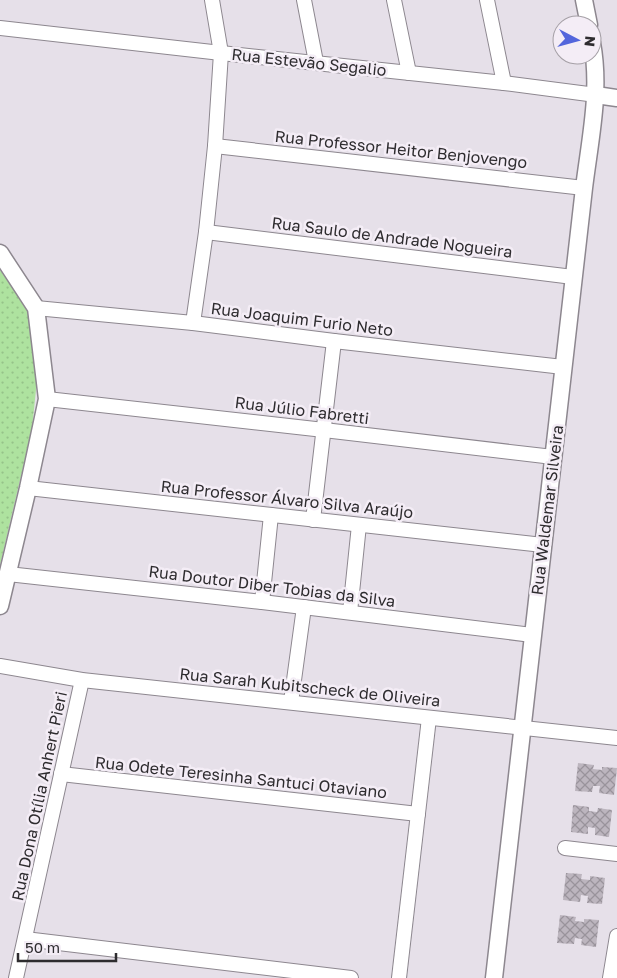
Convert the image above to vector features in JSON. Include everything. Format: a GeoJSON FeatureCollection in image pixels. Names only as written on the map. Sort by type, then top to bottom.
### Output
{"type":"FeatureCollection","features":[{"type":"Feature","properties":{"kind":"street"},"geometry":{"type":"LineString","coordinates":[[193,323],[206,232],[215,146],[221,53],[212,0]]}},
{"type":"Feature","properties":{"kind":"street"},"geometry":{"type":"LineString","coordinates":[[304,0],[316,62]]}},
{"type":"Feature","properties":{"kind":"street"},"geometry":{"type":"LineString","coordinates":[[394,0],[409,73]]}},
{"type":"Feature","properties":{"kind":"street"},"geometry":{"type":"LineString","coordinates":[[487,0],[504,83]]}},
{"type":"Feature","properties":{"kind":"street"},"geometry":{"type":"LineString","coordinates":[[584,0],[587,15]]}},
{"type":"Feature","properties":{"kind":"street","name":"Rua Estevão Segalio"},"geometry":{"type":"LineString","coordinates":[[0,28],[504,83],[617,98]]}},
{"type":"Feature","properties":{"kind":"street","name":"Rua Waldemar Silveira"},"geometry":{"type":"LineString","coordinates":[[494,978],[573,277],[596,95],[594,65]]}},
{"type":"Feature","properties":{"kind":"street","name":"Rua Professor Heitor Benjovengo"},"geometry":{"type":"LineString","coordinates":[[215,146],[584,188]]}},
{"type":"Feature","properties":{"kind":"street","name":"Rua Saulo de Andrade Nogueira"},"geometry":{"type":"LineString","coordinates":[[206,232],[573,277]]}},
{"type":"Feature","properties":{"kind":"street"},"geometry":{"type":"LineString","coordinates":[[0,253],[36,308],[47,398],[0,606]]}},
{"type":"Feature","properties":{"kind":"street","name":"Rua Joaquim Furio Neto"},"geometry":{"type":"LineString","coordinates":[[36,308],[193,323],[334,342],[563,367]]}},
{"type":"Feature","properties":{"kind":"street"},"geometry":{"type":"LineString","coordinates":[[313,520],[334,342]]}},
{"type":"Feature","properties":{"kind":"street","name":"Rua Júlio Fabretti"},"geometry":{"type":"LineString","coordinates":[[47,398],[553,457]]}},
{"type":"Feature","properties":{"kind":"street","name":"Rua Professor Álvaro Silva Araújo"},"geometry":{"type":"LineString","coordinates":[[28,488],[543,545]]}},
{"type":"Feature","properties":{"kind":"street"},"geometry":{"type":"LineString","coordinates":[[262,602],[272,515]]}},
{"type":"Feature","properties":{"kind":"street"},"geometry":{"type":"LineString","coordinates":[[350,612],[359,525]]}},
{"type":"Feature","properties":{"kind":"street","name":"Rua Doutor Diber Tobias da Silva"},"geometry":{"type":"LineString","coordinates":[[8,574],[350,612],[532,636]]}},
{"type":"Feature","properties":{"kind":"street"},"geometry":{"type":"LineString","coordinates":[[291,702],[304,608]]}},
{"type":"Feature","properties":{"kind":"street","name":"Rua Sarah Kubitscheck de Oliveira"},"geometry":{"type":"LineString","coordinates":[[0,666],[82,680],[617,738]]}},
{"type":"Feature","properties":{"kind":"street","name":"Rua Dona Otília Anhert Pieri"},"geometry":{"type":"LineString","coordinates":[[16,978],[82,680]]}},
{"type":"Feature","properties":{"kind":"street"},"geometry":{"type":"LineString","coordinates":[[399,978],[429,718]]}},
{"type":"Feature","properties":{"kind":"street","name":"Rua Odete Teresinha Santuci Otaviano"},"geometry":{"type":"LineString","coordinates":[[61,774],[418,814]]}},
{"type":"Feature","properties":{"kind":"street"},"geometry":{"type":"LineString","coordinates":[[565,848],[617,854]]}},
{"type":"Feature","properties":{"kind":"street"},"geometry":{"type":"LineString","coordinates":[[610,978],[617,936]]}},
{"type":"Feature","properties":{"kind":"street"},"geometry":{"type":"LineString","coordinates":[[25,939],[351,978]]}},
{"type":"Feature","properties":{"kind":"green space"},"geometry":{"type":"Polygon","coordinates":[[[0,270],[27,309],[38,370],[32,429],[0,565],[0,270]]]}},
{"type":"Feature","properties":{"kind":"building"},"geometry":{"type":"Polygon","coordinates":[[[578,763],[594,765],[593,769],[602,770],[602,767],[617,768],[614,795],[599,793],[600,786],[593,786],[592,792],[575,791],[578,763]]]}},
{"type":"Feature","properties":{"kind":"building"},"geometry":{"type":"Polygon","coordinates":[[[573,805],[589,807],[589,811],[597,812],[598,808],[612,810],[609,837],[595,835],[595,828],[588,827],[588,834],[571,832],[573,805]]]}},
{"type":"Feature","properties":{"kind":"building"},"geometry":{"type":"Polygon","coordinates":[[[566,873],[582,874],[581,879],[590,880],[590,876],[605,878],[602,904],[587,903],[588,896],[581,895],[580,902],[563,900],[566,873]]]}},
{"type":"Feature","properties":{"kind":"building"},"geometry":{"type":"Polygon","coordinates":[[[560,915],[576,917],[575,921],[584,922],[584,919],[599,920],[596,947],[581,945],[582,939],[575,938],[574,944],[557,943],[560,915]]]}}]}
